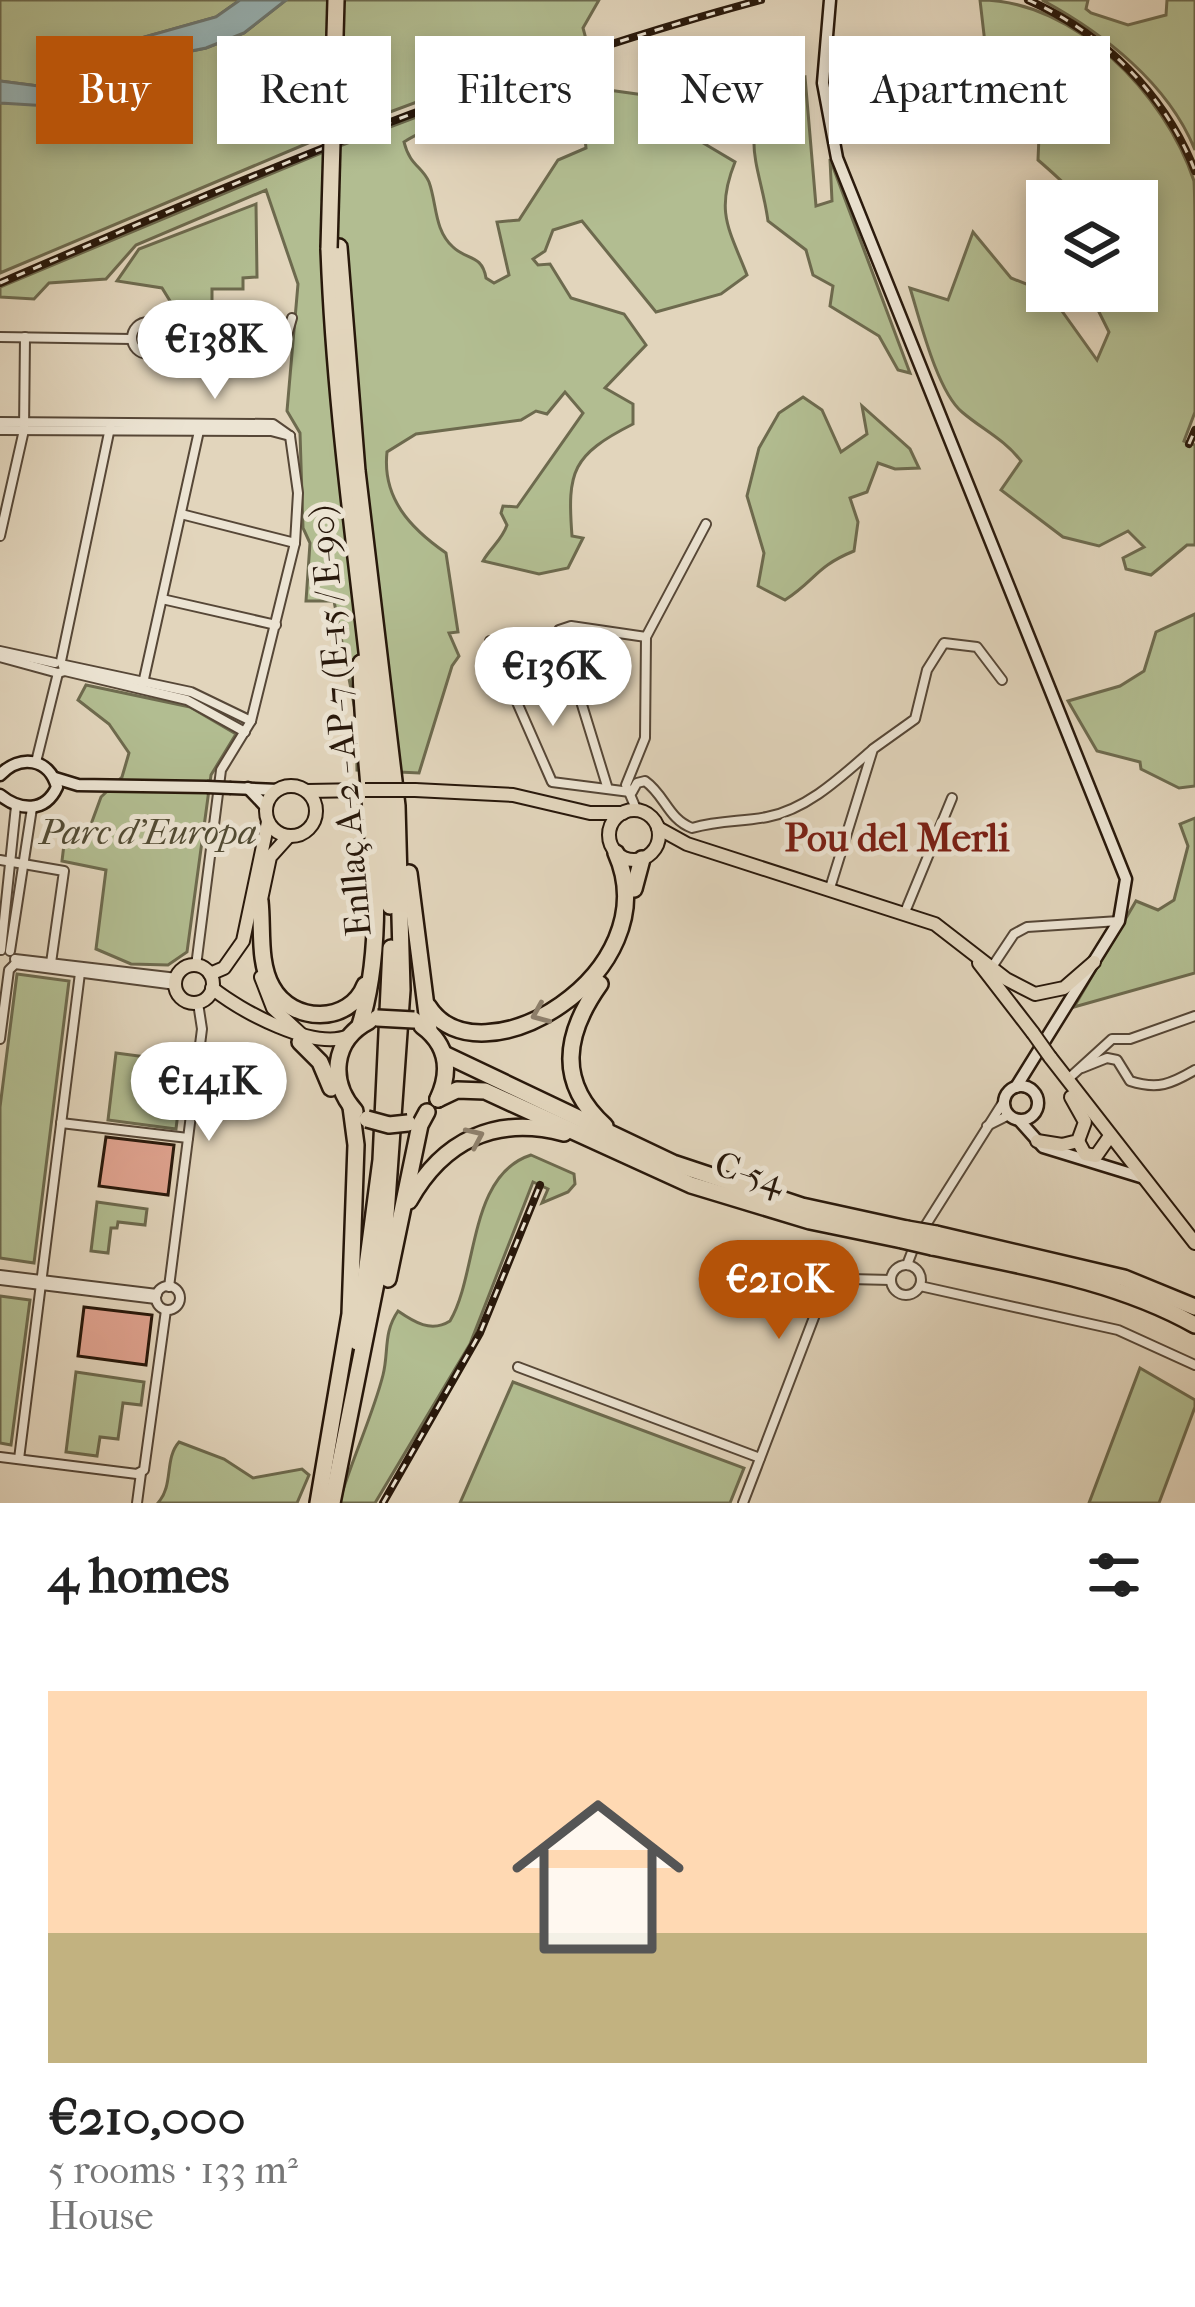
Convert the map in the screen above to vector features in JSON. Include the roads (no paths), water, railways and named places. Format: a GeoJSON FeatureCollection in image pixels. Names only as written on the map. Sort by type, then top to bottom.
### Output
{"type":"FeatureCollection","features":[{"type":"Feature","properties":{"kind":"highway","name":"Enllaç A-2 - AP-7 (E-15 / E-90)"},"geometry":{"type":"LineString","coordinates":[[333,1503],[385,1243],[402,990],[397,806],[339,412],[334,248],[336,0]]}},
{"type":"Feature","properties":{"kind":"highway","name":"Enllaç A-2 - AP-7 (E-15 / E-90)"},"geometry":{"type":"LineString","coordinates":[[334,248],[346,0]]}},
{"type":"Feature","properties":{"kind":"highway","name":"Enllaç A-2 - AP-7 (E-15 / E-90)"},"geometry":{"type":"LineString","coordinates":[[320,1503],[357,1340],[375,1218],[388,1070],[391,931],[366,606]]}},
{"type":"Feature","properties":{"kind":"highway"},"geometry":{"type":"LineString","coordinates":[[260,901],[263,962],[282,1000],[297,1010],[330,1015],[349,1009],[366,983],[372,947],[366,606]]}},
{"type":"Feature","properties":{"kind":"highway"},"geometry":{"type":"LineString","coordinates":[[333,1503],[344,1478],[420,1126],[448,1069],[429,1030],[418,975],[391,691],[366,606]]}},
{"type":"Feature","properties":{"kind":"highway"},"geometry":{"type":"LineString","coordinates":[[418,975],[434,1015],[464,1034],[497,1031],[557,1007],[588,986],[613,953],[627,888],[613,846]]}},
{"type":"Feature","properties":{"kind":"highway"},"geometry":{"type":"LineString","coordinates":[[626,1142],[586,1108],[568,1060],[583,1009],[619,952],[647,855]]}},
{"type":"Feature","properties":{"kind":"highway"},"geometry":{"type":"LineString","coordinates":[[320,1503],[350,1314],[356,1145],[351,1107],[337,1069],[355,1031],[372,947]]}},
{"type":"Feature","properties":{"kind":"highway"},"geometry":{"type":"LineString","coordinates":[[355,1031],[377,1018],[413,1020],[429,1030]]}},
{"type":"Feature","properties":{"kind":"highway"},"geometry":{"type":"LineString","coordinates":[[302,1040],[327,1074],[356,1145]]}},
{"type":"Feature","properties":{"kind":"highway","name":"C-54"},"geometry":{"type":"LineString","coordinates":[[444,1054],[626,1142],[802,1206],[904,1234]]}},
{"type":"Feature","properties":{"kind":"highway","name":"C-54"},"geometry":{"type":"LineString","coordinates":[[351,1107],[367,1119],[389,1125],[408,1123],[464,1089],[485,1091],[654,1170],[731,1198],[1124,1278],[1195,1307]]}},
{"type":"Feature","properties":{"kind":"highway"},"geometry":{"type":"LineString","coordinates":[[400,1220],[428,1172],[471,1136],[514,1126],[586,1138]]}},
{"type":"Feature","properties":{"kind":"highway","name":"C-54"},"geometry":{"type":"LineString","coordinates":[[934,1240],[1094,1283],[1155,1303],[1195,1324]]}},
{"type":"Feature","properties":{"kind":"main road"},"geometry":{"type":"LineString","coordinates":[[830,0],[823,83],[837,158],[941,424],[1122,860],[1126,900],[1119,921],[1040,1036],[1023,1088],[1004,1101],[1014,1118],[1051,1150],[1144,1178]]}},
{"type":"Feature","properties":{"kind":"main road"},"geometry":{"type":"LineString","coordinates":[[1,773],[16,762],[36,762],[55,785]]}},
{"type":"Feature","properties":{"kind":"main road"},"geometry":{"type":"LineString","coordinates":[[0,795],[16,806],[32,808],[55,785],[278,790],[291,786],[513,796],[590,814],[646,814],[658,828],[687,844],[935,924],[1021,988],[1043,994],[1064,988],[1094,962]]}},
{"type":"Feature","properties":{"kind":"main road"},"geometry":{"type":"LineString","coordinates":[[247,788],[266,807],[268,822],[243,940],[207,990],[182,999],[176,981],[184,969],[196,966],[207,990],[302,1040],[332,1041],[355,1031]]}},
{"type":"Feature","properties":{"kind":"main road"},"geometry":{"type":"LineString","coordinates":[[266,807],[278,790]]}},
{"type":"Feature","properties":{"kind":"main road"},"geometry":{"type":"LineString","coordinates":[[306,790],[317,811]]}},
{"type":"Feature","properties":{"kind":"main road"},"geometry":{"type":"LineString","coordinates":[[337,1069],[273,1008],[261,980],[256,940],[260,901],[275,846],[311,827],[317,811],[340,790]]}},
{"type":"Feature","properties":{"kind":"main road"},"geometry":{"type":"LineString","coordinates":[[613,846],[613,823],[630,812]]}},
{"type":"Feature","properties":{"kind":"main road"},"geometry":{"type":"LineString","coordinates":[[590,814],[628,860],[687,844]]}},
{"type":"Feature","properties":{"kind":"main road"},"geometry":{"type":"LineString","coordinates":[[268,822],[288,837]]}},
{"type":"Feature","properties":{"kind":"main road"},"geometry":{"type":"LineString","coordinates":[[647,855],[658,828]]}},
{"type":"Feature","properties":{"kind":"main road"},"geometry":{"type":"LineString","coordinates":[[964,944],[1040,1036],[1068,1082],[1195,1243]]}},
{"type":"Feature","properties":{"kind":"main road"},"geometry":{"type":"LineString","coordinates":[[1068,1082],[1084,1122],[1078,1141],[1084,1154],[1096,1156],[1110,1136]]}},
{"type":"Feature","properties":{"kind":"main road"},"geometry":{"type":"LineString","coordinates":[[1023,1088],[1038,1101],[1034,1138]]}},
{"type":"Feature","properties":{"kind":"main road"},"geometry":{"type":"LineString","coordinates":[[1014,1118],[1033,1115]]}},
{"type":"Feature","properties":{"kind":"main road"},"geometry":{"type":"LineString","coordinates":[[1034,1138],[1062,1145],[1078,1141]]}},
{"type":"Feature","properties":{"kind":"street"},"geometry":{"type":"LineString","coordinates":[[164,336],[278,338],[288,332],[292,317]]}},
{"type":"Feature","properties":{"kind":"street"},"geometry":{"type":"LineString","coordinates":[[144,323],[159,327],[164,336],[162,346],[150,354],[136,349],[132,339],[144,323]]}},
{"type":"Feature","properties":{"kind":"street"},"geometry":{"type":"LineString","coordinates":[[0,337],[132,339]]}},
{"type":"Feature","properties":{"kind":"street"},"geometry":{"type":"LineString","coordinates":[[0,536],[24,426],[25,337]]}},
{"type":"Feature","properties":{"kind":"street"},"geometry":{"type":"LineString","coordinates":[[0,426],[199,428],[290,436],[298,493],[295,543],[250,722],[221,770],[196,966]]}},
{"type":"Feature","properties":{"kind":"street"},"geometry":{"type":"LineString","coordinates":[[36,762],[111,426]]}},
{"type":"Feature","properties":{"kind":"street"},"geometry":{"type":"LineString","coordinates":[[142,685],[199,428]]}},
{"type":"Feature","properties":{"kind":"street"},"geometry":{"type":"LineString","coordinates":[[181,514],[295,543]]}},
{"type":"Feature","properties":{"kind":"street"},"geometry":{"type":"LineString","coordinates":[[632,792],[626,785],[627,775],[645,738],[646,637],[706,524]]}},
{"type":"Feature","properties":{"kind":"street"},"geometry":{"type":"LineString","coordinates":[[162,599],[276,625]]}},
{"type":"Feature","properties":{"kind":"street"},"geometry":{"type":"LineString","coordinates":[[607,786],[559,630],[571,626],[646,637]]}},
{"type":"Feature","properties":{"kind":"street"},"geometry":{"type":"LineString","coordinates":[[490,640],[552,782],[632,792]]}},
{"type":"Feature","properties":{"kind":"street"},"geometry":{"type":"LineString","coordinates":[[630,812],[632,792],[637,783],[645,781],[657,789],[674,818],[692,828],[727,818],[769,817],[822,791],[915,718],[927,670],[944,643],[977,647],[1001,680]]}},
{"type":"Feature","properties":{"kind":"street"},"geometry":{"type":"LineString","coordinates":[[0,654],[211,699],[250,722]]}},
{"type":"Feature","properties":{"kind":"street"},"geometry":{"type":"LineString","coordinates":[[142,685],[206,707],[245,732]]}},
{"type":"Feature","properties":{"kind":"street"},"geometry":{"type":"LineString","coordinates":[[830,888],[873,749]]}},
{"type":"Feature","properties":{"kind":"street"},"geometry":{"type":"LineString","coordinates":[[905,912],[952,798]]}},
{"type":"Feature","properties":{"kind":"street"},"geometry":{"type":"LineString","coordinates":[[0,1039],[17,863],[16,806]]}},
{"type":"Feature","properties":{"kind":"street"},"geometry":{"type":"LineString","coordinates":[[17,863],[32,808]]}},
{"type":"Feature","properties":{"kind":"street"},"geometry":{"type":"LineString","coordinates":[[0,860],[64,871],[51,963]]}},
{"type":"Feature","properties":{"kind":"street"},"geometry":{"type":"LineString","coordinates":[[992,967],[1014,934],[1027,927],[1119,921]]}},
{"type":"Feature","properties":{"kind":"street"},"geometry":{"type":"LineString","coordinates":[[7,959],[176,981]]}},
{"type":"Feature","properties":{"kind":"street"},"geometry":{"type":"LineString","coordinates":[[7,959],[80,973],[176,981]]}},
{"type":"Feature","properties":{"kind":"street"},"geometry":{"type":"LineString","coordinates":[[19,1459],[80,973]]}},
{"type":"Feature","properties":{"kind":"street"},"geometry":{"type":"LineString","coordinates":[[156,1297],[169,1287],[207,990]]}},
{"type":"Feature","properties":{"kind":"street"},"geometry":{"type":"LineString","coordinates":[[1068,1082],[1112,1039],[1130,1039],[1195,1016]]}},
{"type":"Feature","properties":{"kind":"street"},"geometry":{"type":"LineString","coordinates":[[1080,1068],[1107,1058],[1117,1060],[1130,1081],[1149,1087],[1168,1086],[1195,1070]]}},
{"type":"Feature","properties":{"kind":"street"},"geometry":{"type":"LineString","coordinates":[[891,1280],[898,1267],[907,1264],[1004,1101]]}},
{"type":"Feature","properties":{"kind":"street"},"geometry":{"type":"LineString","coordinates":[[986,1127],[1014,1118]]}},
{"type":"Feature","properties":{"kind":"street"},"geometry":{"type":"LineString","coordinates":[[62,1123],[188,1138]]}},
{"type":"Feature","properties":{"kind":"street"},"geometry":{"type":"LineString","coordinates":[[907,1264],[919,1272],[920,1286]]}},
{"type":"Feature","properties":{"kind":"street"},"geometry":{"type":"LineString","coordinates":[[0,1277],[156,1297],[166,1310]]}},
{"type":"Feature","properties":{"kind":"street"},"geometry":{"type":"LineString","coordinates":[[743,1503],[821,1299],[849,1279],[891,1280],[903,1294],[920,1286],[1118,1330],[1195,1365]]}},
{"type":"Feature","properties":{"kind":"street"},"geometry":{"type":"LineString","coordinates":[[137,1503],[166,1310],[179,1300],[178,1292],[169,1287]]}},
{"type":"Feature","properties":{"kind":"street"},"geometry":{"type":"LineString","coordinates":[[518,1367],[760,1458]]}},
{"type":"Feature","properties":{"kind":"street"},"geometry":{"type":"LineString","coordinates":[[0,1456],[144,1470]]}},
{"type":"Feature","properties":{"kind":"water"},"geometry":{"type":"Polygon","coordinates":[[[240,0],[286,0],[244,33],[217,36],[217,44],[206,48],[193,51],[193,36],[148,36],[216,17],[240,0]]]}},
{"type":"Feature","properties":{"kind":"water"},"geometry":{"type":"Polygon","coordinates":[[[0,81],[36,86],[36,105],[0,103],[0,81]]]}},
{"type":"Feature","properties":{"kind":"railway"},"geometry":{"type":"LineString","coordinates":[[0,283],[470,92],[761,0]]}},
{"type":"Feature","properties":{"kind":"railway"},"geometry":{"type":"LineString","coordinates":[[1028,0],[1082,30],[1128,69],[1167,116],[1195,171]]}},
{"type":"Feature","properties":{"kind":"railway"},"geometry":{"type":"LineString","coordinates":[[1189,444],[1195,430]]}},
{"type":"Feature","properties":{"kind":"railway"},"geometry":{"type":"LineString","coordinates":[[383,1503],[480,1333],[540,1185]]}},
{"type":"Feature","properties":{"kind":"district","name":"Pou del Merli"},"geometry":{"type":"Point","coordinates":[897,837]}},
{"type":"Feature","properties":{"kind":"park label","name":"Parc d'Europa"},"geometry":{"type":"Point","coordinates":[148,831]}}]}
